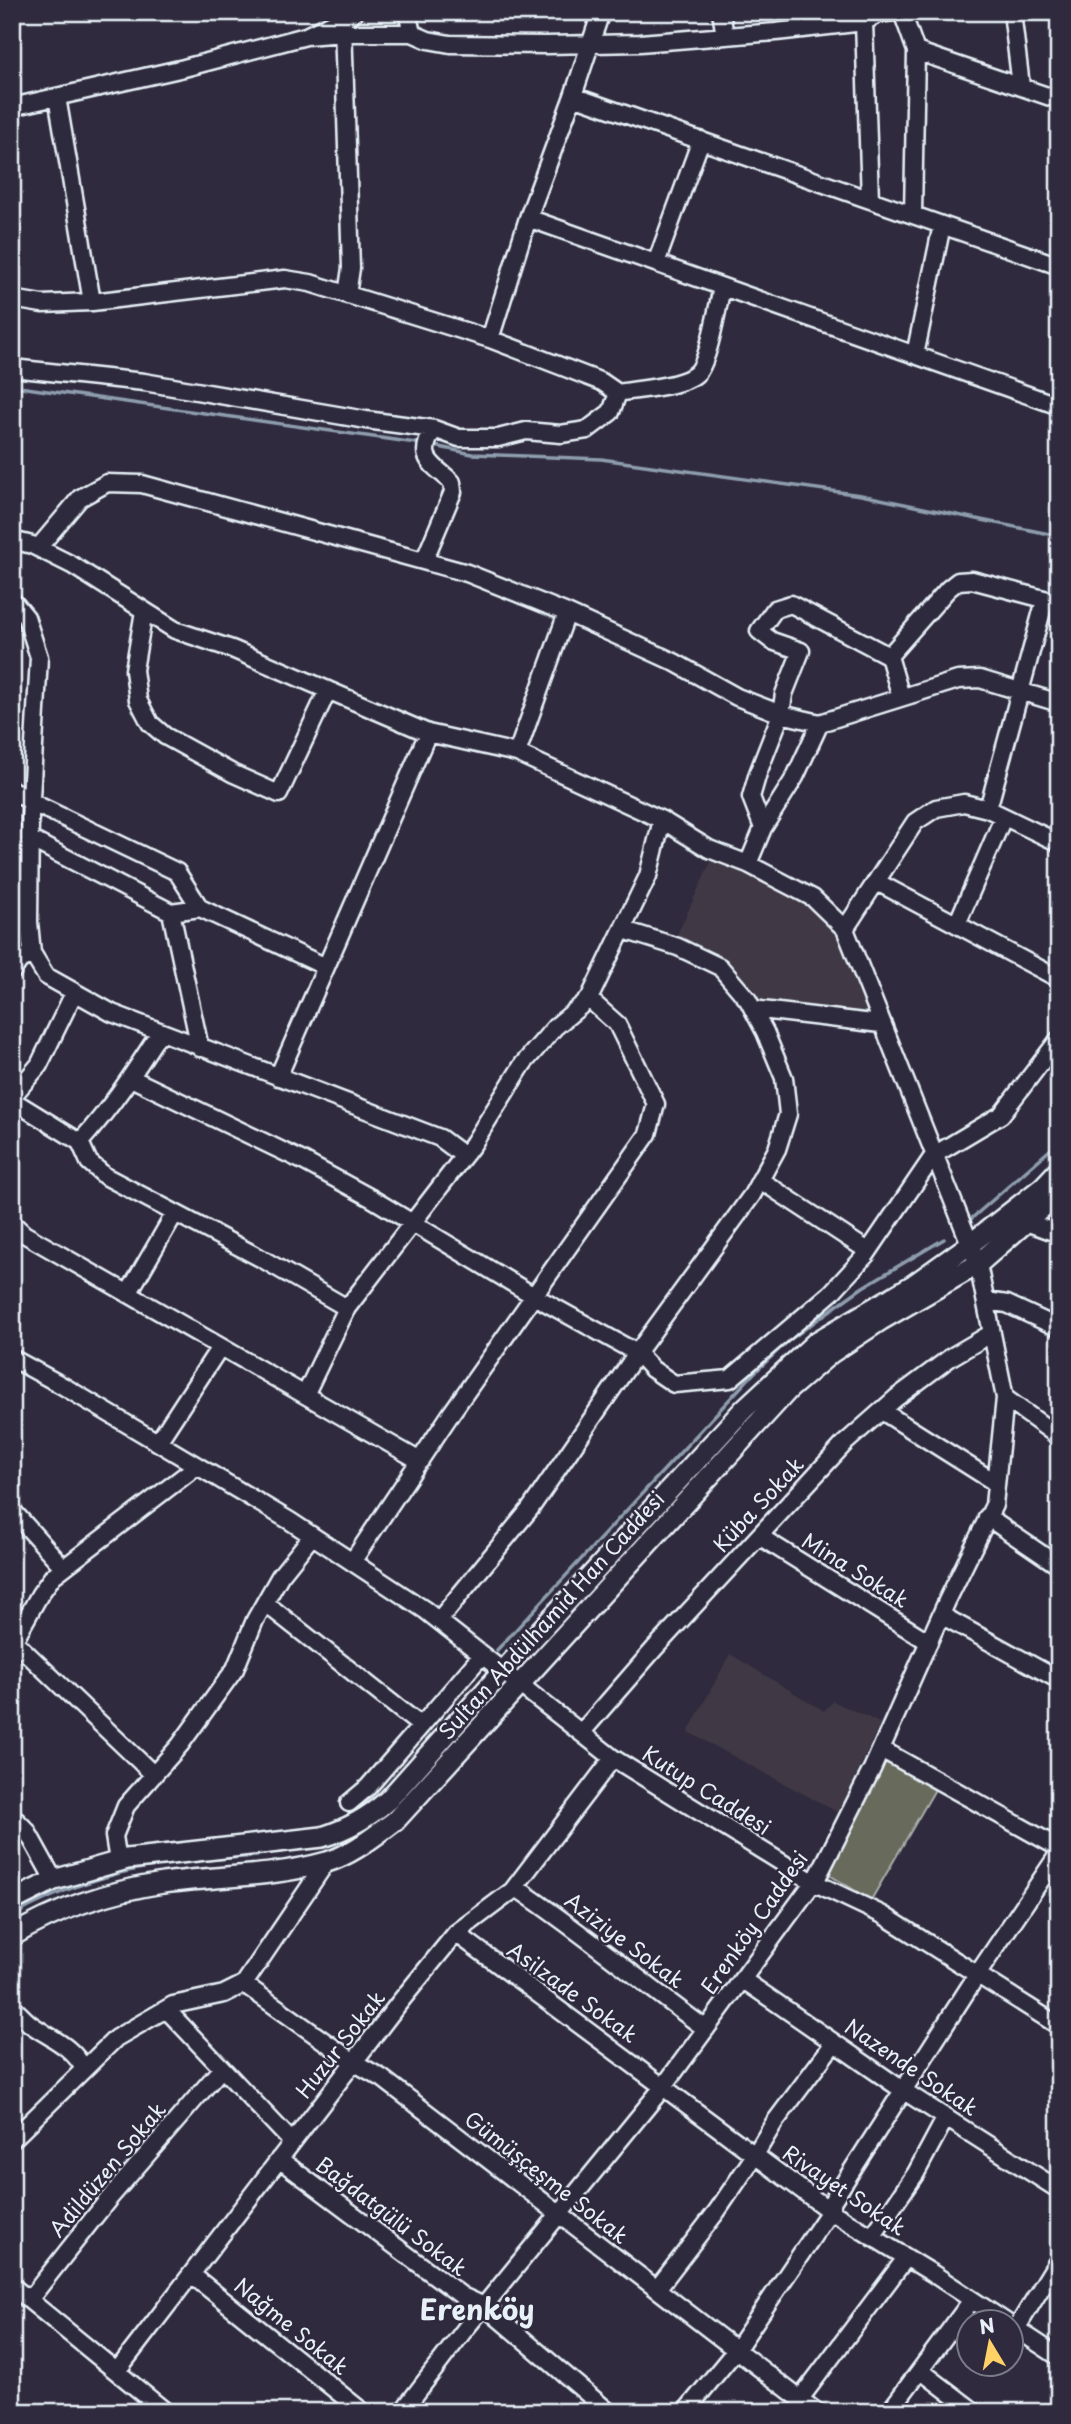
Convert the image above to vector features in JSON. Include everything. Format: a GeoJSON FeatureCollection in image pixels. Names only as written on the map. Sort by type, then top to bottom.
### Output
{"type":"FeatureCollection","features":[{"type":"Feature","properties":{"kind":"main road","name":"Sultan Abdülhamid Han Caddesi"},"geometry":{"type":"LineString","coordinates":[[12,1901],[54,1880],[118,1861],[322,1837],[370,1816],[388,1800],[744,1409],[816,1342],[913,1285],[969,1245],[1059,1170]]}},
{"type":"Feature","properties":{"kind":"main road","name":"Sultan Abdülhamid Han Caddesi"},"geometry":{"type":"LineString","coordinates":[[12,1936],[84,1903],[120,1892],[327,1861],[353,1850],[395,1821],[788,1390],[831,1353],[881,1320],[978,1264],[1059,1193]]}},
{"type":"Feature","properties":{"kind":"street"},"geometry":{"type":"LineString","coordinates":[[407,12],[412,33]]}},
{"type":"Feature","properties":{"kind":"street"},"geometry":{"type":"LineString","coordinates":[[490,339],[528,218],[601,12]]}},
{"type":"Feature","properties":{"kind":"street"},"geometry":{"type":"LineString","coordinates":[[721,12],[725,36]]}},
{"type":"Feature","properties":{"kind":"street"},"geometry":{"type":"LineString","coordinates":[[902,12],[916,51],[913,215]]}},
{"type":"Feature","properties":{"kind":"street"},"geometry":{"type":"LineString","coordinates":[[1012,12],[1021,86]]}},
{"type":"Feature","properties":{"kind":"street"},"geometry":{"type":"LineString","coordinates":[[12,107],[184,68],[306,36],[347,22],[412,33],[428,40],[450,44],[548,45],[640,43],[725,36],[878,15],[870,200]]}},
{"type":"Feature","properties":{"kind":"street"},"geometry":{"type":"LineString","coordinates":[[346,295],[351,268],[347,22]]}},
{"type":"Feature","properties":{"kind":"street"},"geometry":{"type":"LineString","coordinates":[[916,51],[1059,100]]}},
{"type":"Feature","properties":{"kind":"street"},"geometry":{"type":"LineString","coordinates":[[573,96],[1059,266]]}},
{"type":"Feature","properties":{"kind":"street"},"geometry":{"type":"LineString","coordinates":[[57,97],[92,302]]}},
{"type":"Feature","properties":{"kind":"street"},"geometry":{"type":"LineString","coordinates":[[656,263],[701,141]]}},
{"type":"Feature","properties":{"kind":"street"},"geometry":{"type":"LineString","coordinates":[[528,218],[1059,406]]}},
{"type":"Feature","properties":{"kind":"street"},"geometry":{"type":"LineString","coordinates":[[915,355],[943,225]]}},
{"type":"Feature","properties":{"kind":"street"},"geometry":{"type":"LineString","coordinates":[[12,299],[42,304],[92,302],[285,279],[310,283],[490,339],[602,382],[618,393],[686,380],[698,372],[704,359],[722,287]]}},
{"type":"Feature","properties":{"kind":"street"},"geometry":{"type":"LineString","coordinates":[[12,368],[144,382],[366,420],[428,440],[498,438],[527,431],[561,434],[587,430],[611,412],[618,393]]}},
{"type":"Feature","properties":{"kind":"street"},"geometry":{"type":"LineString","coordinates":[[424,561],[454,486],[427,460],[428,440]]}},
{"type":"Feature","properties":{"kind":"street"},"geometry":{"type":"LineString","coordinates":[[38,548],[80,498],[107,483],[142,484],[467,572],[568,613],[674,662],[737,696],[781,714],[820,723],[958,680],[980,679],[1059,703]]}},
{"type":"Feature","properties":{"kind":"street"},"geometry":{"type":"LineString","coordinates":[[12,540],[38,548],[72,565],[175,630],[232,649],[428,733],[517,753],[662,821],[709,849],[748,864],[813,898],[845,929],[915,822],[936,808],[964,803],[988,809],[1059,843]]}},
{"type":"Feature","properties":{"kind":"street"},"geometry":{"type":"LineString","coordinates":[[889,656],[958,581],[972,580],[1052,602],[1021,691],[988,809]]}},
{"type":"Feature","properties":{"kind":"street"},"geometry":{"type":"LineString","coordinates":[[12,600],[26,617],[39,657],[31,802],[29,922],[32,953],[46,976],[112,1013],[440,1138],[464,1156]]}},
{"type":"Feature","properties":{"kind":"street"},"geometry":{"type":"LineString","coordinates":[[763,828],[751,797],[801,651],[772,641],[759,631],[775,609],[791,604],[889,656],[901,697]]}},
{"type":"Feature","properties":{"kind":"street"},"geometry":{"type":"LineString","coordinates":[[144,611],[134,670],[138,700],[150,723],[165,736],[234,774],[279,794],[328,690]]}},
{"type":"Feature","properties":{"kind":"street"},"geometry":{"type":"LineString","coordinates":[[517,753],[568,613]]}},
{"type":"Feature","properties":{"kind":"street"},"geometry":{"type":"LineString","coordinates":[[748,864],[763,828],[795,777],[820,723]]}},
{"type":"Feature","properties":{"kind":"street"},"geometry":{"type":"LineString","coordinates":[[278,1077],[428,733]]}},
{"type":"Feature","properties":{"kind":"street"},"geometry":{"type":"LineString","coordinates":[[12,790],[31,802],[177,872],[200,908],[326,967]]}},
{"type":"Feature","properties":{"kind":"street"},"geometry":{"type":"LineString","coordinates":[[957,924],[1003,818]]}},
{"type":"Feature","properties":{"kind":"street"},"geometry":{"type":"LineString","coordinates":[[305,1395],[347,1308],[464,1156],[523,1064],[555,1027],[589,999],[648,876],[662,821]]}},
{"type":"Feature","properties":{"kind":"street"},"geometry":{"type":"LineString","coordinates":[[30,839],[171,912],[200,908]]}},
{"type":"Feature","properties":{"kind":"street"},"geometry":{"type":"LineString","coordinates":[[877,882],[1059,979]]}},
{"type":"Feature","properties":{"kind":"street"},"geometry":{"type":"LineString","coordinates":[[171,912],[200,1048]]}},
{"type":"Feature","properties":{"kind":"street","name":"Erenköy Caddesi"},"geometry":{"type":"LineString","coordinates":[[402,2412],[484,2305],[664,2086],[813,1882],[881,1749],[993,1505],[1005,1398],[978,1264],[845,929]]}},
{"type":"Feature","properties":{"kind":"street"},"geometry":{"type":"LineString","coordinates":[[439,1620],[530,1509],[636,1353],[752,1195],[777,1149],[788,1114],[784,1078],[753,1009],[720,967],[678,947],[624,930]]}},
{"type":"Feature","properties":{"kind":"street"},"geometry":{"type":"LineString","coordinates":[[12,972],[19,961],[32,953]]}},
{"type":"Feature","properties":{"kind":"street"},"geometry":{"type":"LineString","coordinates":[[74,993],[39,1065],[12,1098],[80,1142],[89,1162],[105,1176],[264,1259],[347,1308]]}},
{"type":"Feature","properties":{"kind":"street"},"geometry":{"type":"LineString","coordinates":[[352,1562],[648,1133],[656,1104],[617,1024],[589,999]]}},
{"type":"Feature","properties":{"kind":"street"},"geometry":{"type":"LineString","coordinates":[[753,1009],[881,1024]]}},
{"type":"Feature","properties":{"kind":"street"},"geometry":{"type":"LineString","coordinates":[[80,1142],[100,1121],[160,1032]]}},
{"type":"Feature","properties":{"kind":"street"},"geometry":{"type":"LineString","coordinates":[[131,1078],[303,1161],[412,1222],[534,1296],[636,1353],[652,1370],[674,1384],[730,1379],[831,1293],[868,1251],[934,1155],[1001,1115],[1059,1039]]}},
{"type":"Feature","properties":{"kind":"street"},"geometry":{"type":"LineString","coordinates":[[760,1180],[868,1251]]}},
{"type":"Feature","properties":{"kind":"street"},"geometry":{"type":"LineString","coordinates":[[128,1294],[175,1213]]}},
{"type":"Feature","properties":{"kind":"street"},"geometry":{"type":"LineString","coordinates":[[1026,1222],[1059,1234]]}},
{"type":"Feature","properties":{"kind":"street"},"geometry":{"type":"LineString","coordinates":[[16,1234],[128,1294],[420,1461]]}},
{"type":"Feature","properties":{"kind":"street"},"geometry":{"type":"LineString","coordinates":[[986,1301],[1007,1304],[1059,1328]]}},
{"type":"Feature","properties":{"kind":"street","name":"Küba Sokak"},"geometry":{"type":"LineString","coordinates":[[581,1733],[655,1648],[845,1443],[882,1410],[951,1357],[992,1333]]}},
{"type":"Feature","properties":{"kind":"street"},"geometry":{"type":"LineString","coordinates":[[158,1442],[220,1347]]}},
{"type":"Feature","properties":{"kind":"street","name":"Kutup Caddesi"},"geometry":{"type":"LineString","coordinates":[[12,1358],[158,1442],[352,1562],[439,1620],[613,1758],[813,1882],[884,1916],[1059,2026]]}},
{"type":"Feature","properties":{"kind":"street"},"geometry":{"type":"LineString","coordinates":[[1005,1398],[1059,1437]]}},
{"type":"Feature","properties":{"kind":"street"},"geometry":{"type":"LineString","coordinates":[[882,1410],[996,1483]]}},
{"type":"Feature","properties":{"kind":"street"},"geometry":{"type":"LineString","coordinates":[[154,1775],[13,1642],[53,1576],[197,1466]]}},
{"type":"Feature","properties":{"kind":"street"},"geometry":{"type":"LineString","coordinates":[[12,1510],[63,1567]]}},
{"type":"Feature","properties":{"kind":"street"},"geometry":{"type":"LineString","coordinates":[[987,1517],[1059,1566]]}},
{"type":"Feature","properties":{"kind":"street"},"geometry":{"type":"LineString","coordinates":[[118,1861],[114,1836],[127,1806],[180,1745],[235,1669],[280,1576],[312,1536]]}},
{"type":"Feature","properties":{"kind":"street","name":"Mina Sokak"},"geometry":{"type":"LineString","coordinates":[[759,1536],[929,1642]]}},
{"type":"Feature","properties":{"kind":"street"},"geometry":{"type":"LineString","coordinates":[[265,1603],[421,1726]]}},
{"type":"Feature","properties":{"kind":"street"},"geometry":{"type":"LineString","coordinates":[[941,1615],[1059,1680]]}},
{"type":"Feature","properties":{"kind":"street"},"geometry":{"type":"LineString","coordinates":[[349,1802],[368,1787],[482,1655]]}},
{"type":"Feature","properties":{"kind":"street"},"geometry":{"type":"LineString","coordinates":[[685,2412],[736,2350],[830,2211],[833,2200],[1059,1850],[881,1749]]}},
{"type":"Feature","properties":{"kind":"street","name":"Huzur Sokak"},"geometry":{"type":"LineString","coordinates":[[117,2371],[456,1933],[515,1887],[613,1758]]}},
{"type":"Feature","properties":{"kind":"street"},"geometry":{"type":"LineString","coordinates":[[12,1816],[27,1831],[54,1880]]}},
{"type":"Feature","properties":{"kind":"street"},"geometry":{"type":"LineString","coordinates":[[12,2140],[116,2038],[173,2005],[224,1994],[244,1984],[327,1861]]}},
{"type":"Feature","properties":{"kind":"street","name":"Aziziye Sokak"},"geometry":{"type":"LineString","coordinates":[[515,1887],[560,1917],[641,1982],[706,2029]]}},
{"type":"Feature","properties":{"kind":"street","name":"Asilzade Sokak"},"geometry":{"type":"LineString","coordinates":[[456,1933],[664,2086]]}},
{"type":"Feature","properties":{"kind":"street","name":"Nazende Sokak"},"geometry":{"type":"LineString","coordinates":[[742,1979],[904,2091],[1059,2190]]}},
{"type":"Feature","properties":{"kind":"street","name":"Gümüşçeşme Sokak"},"geometry":{"type":"LineString","coordinates":[[244,1984],[355,2063],[382,2078],[817,2412]]}},
{"type":"Feature","properties":{"kind":"street"},"geometry":{"type":"LineString","coordinates":[[12,2007],[28,2022],[60,2042],[78,2058],[85,2069]]}},
{"type":"Feature","properties":{"kind":"street"},"geometry":{"type":"LineString","coordinates":[[166,2009],[292,2142]]}},
{"type":"Feature","properties":{"kind":"street"},"geometry":{"type":"LineString","coordinates":[[657,2290],[755,2155],[774,2123],[834,2043]]}},
{"type":"Feature","properties":{"kind":"street","name":"Adildüzen Sokak"},"geometry":{"type":"LineString","coordinates":[[29,2300],[107,2201],[222,2068]]}},
{"type":"Feature","properties":{"kind":"street","name":"Rivayet Sokak"},"geometry":{"type":"LineString","coordinates":[[664,2086],[830,2211],[984,2308]]}},
{"type":"Feature","properties":{"kind":"street"},"geometry":{"type":"LineString","coordinates":[[872,2236],[916,2173],[946,2117]]}},
{"type":"Feature","properties":{"kind":"street","name":"Bağdatgülü Sokak"},"geometry":{"type":"LineString","coordinates":[[279,2159],[462,2296],[484,2305],[610,2412]]}},
{"type":"Feature","properties":{"kind":"street"},"geometry":{"type":"LineString","coordinates":[[800,2399],[906,2258]]}},
{"type":"Feature","properties":{"kind":"street"},"geometry":{"type":"LineString","coordinates":[[1024,2308],[1059,2259]]}},
{"type":"Feature","properties":{"kind":"street","name":"Nağme Sokak"},"geometry":{"type":"LineString","coordinates":[[192,2275],[363,2412]]}},
{"type":"Feature","properties":{"kind":"street"},"geometry":{"type":"LineString","coordinates":[[12,2286],[166,2412]]}},
{"type":"Feature","properties":{"kind":"street"},"geometry":{"type":"LineString","coordinates":[[889,2412],[972,2300]]}},
{"type":"Feature","properties":{"kind":"street","name":"Rivayet Sokak"},"geometry":{"type":"LineString","coordinates":[[1026,2336],[1059,2357]]}},
{"type":"Feature","properties":{"kind":"street"},"geometry":{"type":"LineString","coordinates":[[920,2370],[975,2412]]}},
{"type":"Feature","properties":{"kind":"shaded area"},"geometry":{"type":"Polygon","coordinates":[[[713,857],[810,902],[838,926],[869,1010],[863,1016],[759,1004],[729,960],[675,939],[713,857]]]}},
{"type":"Feature","properties":{"kind":"shaded area"},"geometry":{"type":"Polygon","coordinates":[[[730,1654],[824,1711],[833,1701],[880,1723],[839,1813],[688,1732],[730,1654]]]}},
{"type":"Feature","properties":{"kind":"green space"},"geometry":{"type":"Polygon","coordinates":[[[883,1760],[937,1786],[871,1900],[828,1874],[883,1760]]]}},
{"type":"Feature","properties":{"kind":"waterway"},"geometry":{"type":"LineString","coordinates":[[12,386],[423,444]]}},
{"type":"Feature","properties":{"kind":"waterway"},"geometry":{"type":"LineString","coordinates":[[430,445],[472,454],[601,459],[861,495],[1059,536]]}},
{"type":"Feature","properties":{"kind":"waterway"},"geometry":{"type":"LineString","coordinates":[[971,1219],[1059,1142]]}},
{"type":"Feature","properties":{"kind":"waterway"},"geometry":{"type":"LineString","coordinates":[[497,1650],[753,1374],[788,1341],[863,1287],[944,1239]]}},
{"type":"Feature","properties":{"kind":"waterway"},"geometry":{"type":"LineString","coordinates":[[190,1861],[257,1856]]}},
{"type":"Feature","properties":{"kind":"waterway"},"geometry":{"type":"LineString","coordinates":[[12,1916],[86,1883],[165,1864]]}},
{"type":"Feature","properties":{"kind":"district","name":"Erenköy"},"geometry":{"type":"Point","coordinates":[477,2310]}}]}
